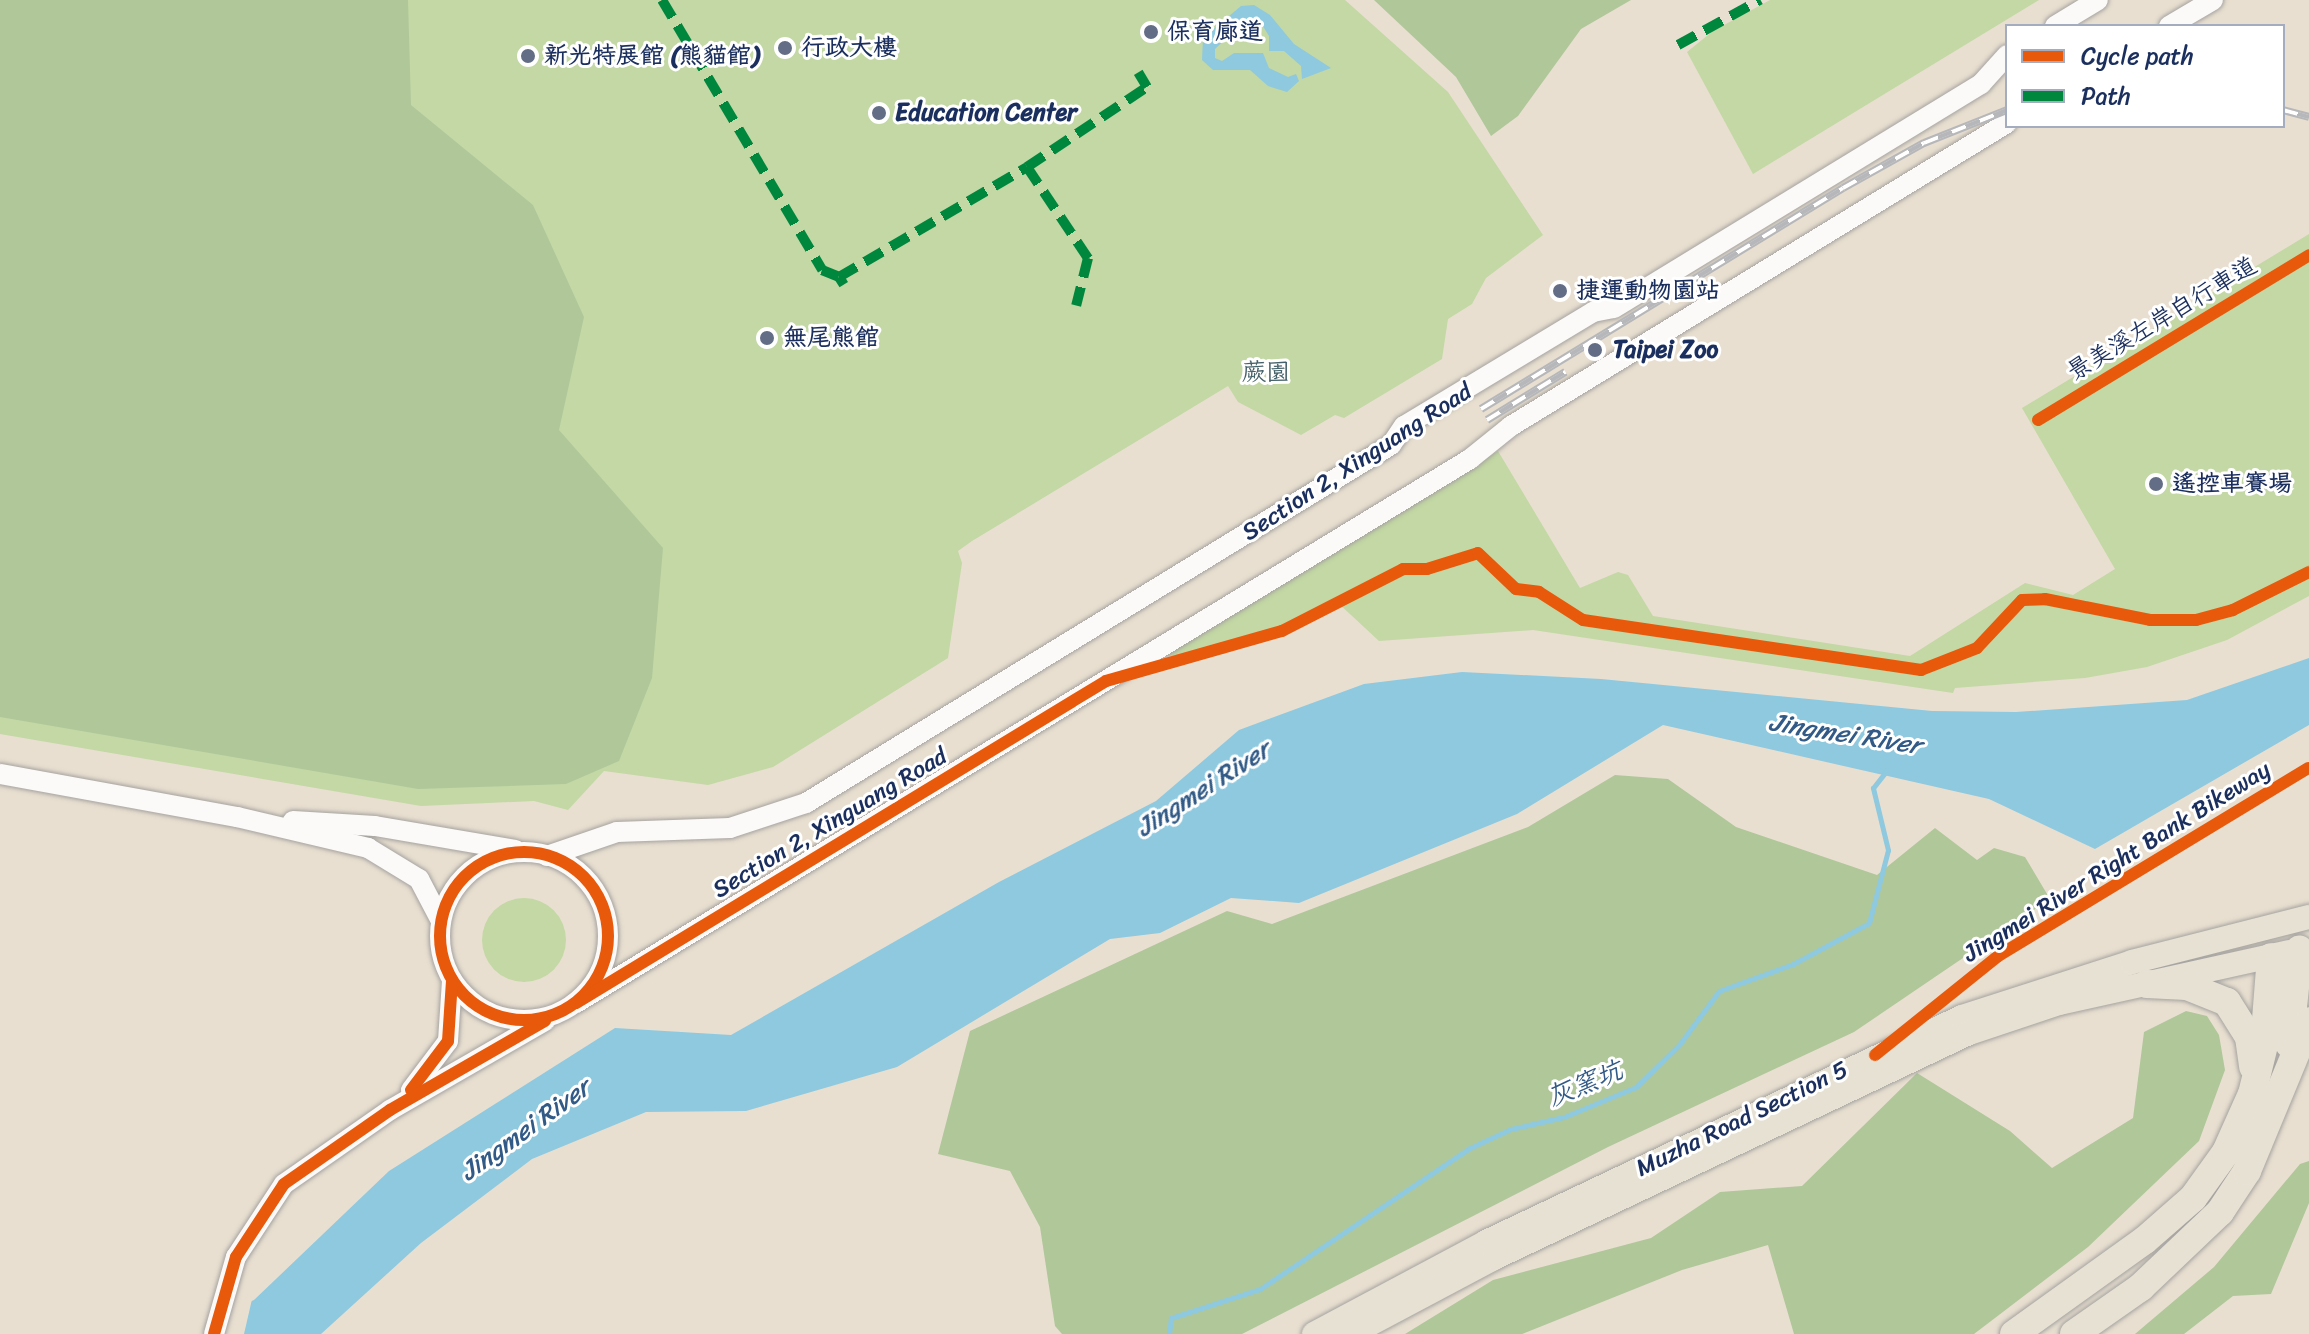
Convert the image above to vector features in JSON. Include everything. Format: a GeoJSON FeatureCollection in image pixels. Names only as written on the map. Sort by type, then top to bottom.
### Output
{"type":"FeatureCollection","features":[{"type":"Feature","properties":{"kind":"highway"},"geometry":{"type":"LineString","coordinates":[[2263,1098],[2295,1015],[2304,948]]}},
{"type":"Feature","properties":{"kind":"highway"},"geometry":{"type":"LineString","coordinates":[[2078,1332],[2141,1287],[2220,1212],[2247,1171],[2263,1098],[2271,1000],[2271,957]]}},
{"type":"Feature","properties":{"kind":"highway"},"geometry":{"type":"LineString","coordinates":[[2147,984],[2187,986],[2227,1002],[2249,1037],[2263,1098]]}},
{"type":"Feature","properties":{"kind":"highway"},"geometry":{"type":"LineString","coordinates":[[2014,1334],[2145,1240],[2193,1198],[2263,1098],[2309,1021]]}},
{"type":"Feature","properties":{"kind":"main road","name":"Muzha Road Section 5"},"geometry":{"type":"LineString","coordinates":[[1314,1334],[1486,1242],[1935,1028],[2053,985],[2309,917]]}},
{"type":"Feature","properties":{"kind":"main road"},"geometry":{"type":"LineString","coordinates":[[2271,957],[2282,926],[2304,948]]}},
{"type":"Feature","properties":{"kind":"main road","name":"Muzha Road Section 5"},"geometry":{"type":"LineString","coordinates":[[1351,1334],[1494,1258],[1929,1050],[2047,1007],[2304,948]]}},
{"type":"Feature","properties":{"kind":"street"},"geometry":{"type":"LineString","coordinates":[[2058,24],[2098,0]]}},
{"type":"Feature","properties":{"kind":"street"},"geometry":{"type":"LineString","coordinates":[[2172,24],[2213,0]]}},
{"type":"Feature","properties":{"kind":"street","name":"Section 2, Xinguang Road"},"geometry":{"type":"LineString","coordinates":[[237,817],[375,826],[538,854],[617,832],[730,828],[806,803],[1391,445],[1404,426],[1593,312],[1614,308],[1981,84],[2005,57]]}},
{"type":"Feature","properties":{"kind":"street","name":"Section 2, Xinguang Road"},"geometry":{"type":"LineString","coordinates":[[214,1334],[227,1279],[248,1234],[274,1196],[305,1167],[390,1110],[568,1008],[1470,459],[1511,426],[2005,124]]}},
{"type":"Feature","properties":{"kind":"street","name":"Section 2, Xinguang Road"},"geometry":{"type":"LineString","coordinates":[[0,774],[237,817],[368,848],[395,860],[428,890],[441,921]]}},
{"type":"Feature","properties":{"kind":"street"},"geometry":{"type":"LineString","coordinates":[[509,854],[538,854],[580,873],[602,903],[607,920],[607,948],[600,975],[568,1008],[529,1020],[499,1017],[464,996],[452,980],[441,951],[441,921],[447,902],[472,870],[509,854]]}},
{"type":"Feature","properties":{"kind":"street","name":"Section 2, Xinguang Road"},"geometry":{"type":"LineString","coordinates":[[390,1110],[427,1074],[448,1041],[452,980]]}},
{"type":"Feature","properties":{"kind":"green space","name":"蕨園"},"geometry":{"type":"Polygon","coordinates":[[[0,0],[1345,0],[1448,92],[1543,235],[1486,278],[1472,304],[1448,319],[1442,359],[1344,418],[1335,415],[1301,435],[1238,402],[1228,386],[972,541],[958,551],[962,563],[948,658],[773,767],[708,785],[604,771],[568,810],[534,801],[421,806],[0,734],[0,0]]]}},
{"type":"Feature","properties":{"kind":"green space"},"geometry":{"type":"Polygon","coordinates":[[[0,0],[408,0],[411,105],[533,205],[584,317],[559,430],[663,548],[652,678],[619,761],[566,784],[418,789],[0,717],[0,0]]]}},
{"type":"Feature","properties":{"kind":"green space"},"geometry":{"type":"Polygon","coordinates":[[[1374,0],[1631,0],[1581,29],[1518,116],[1491,136],[1456,77],[1374,0]]]}},
{"type":"Feature","properties":{"kind":"green space"},"geometry":{"type":"Polygon","coordinates":[[[1770,0],[2039,0],[1753,174],[1687,52],[1713,31],[1770,0]]]}},
{"type":"Feature","properties":{"kind":"green space"},"geometry":{"type":"Polygon","coordinates":[[[2309,234],[2309,596],[2227,640],[2147,667],[2085,678],[1955,688],[1953,693],[1533,630],[1379,641],[1337,602],[1224,654],[1164,656],[1498,451],[1580,588],[1618,572],[1628,575],[1653,616],[1910,656],[2025,583],[2073,595],[2115,569],[2022,408],[2309,234]]]}},
{"type":"Feature","properties":{"kind":"green space"},"geometry":{"type":"Polygon","coordinates":[[[1615,775],[1668,779],[1736,827],[1877,875],[1935,828],[1977,860],[1994,848],[2025,857],[2050,899],[1854,1032],[1608,1147],[1242,1334],[1062,1334],[1055,1326],[1040,1227],[1010,1171],[938,1154],[970,1031],[1227,911],[1272,924],[1528,827],[1615,775]]]}},
{"type":"Feature","properties":{"kind":"green space"},"geometry":{"type":"Polygon","coordinates":[[[524,898],[540,901],[554,910],[563,924],[566,940],[563,956],[554,970],[540,979],[524,982],[508,979],[494,970],[485,956],[482,940],[485,924],[494,910],[508,901],[524,898]]]}},
{"type":"Feature","properties":{"kind":"green space"},"geometry":{"type":"Polygon","coordinates":[[[2186,1011],[2207,1016],[2219,1035],[2225,1070],[2199,1141],[2088,1247],[1974,1334],[1794,1334],[1768,1245],[1682,1270],[1522,1334],[1405,1334],[1493,1280],[1651,1238],[1720,1192],[1802,1186],[1917,1073],[2010,1131],[2052,1168],[2133,1118],[2144,1032],[2186,1011]]]}},
{"type":"Feature","properties":{"kind":"green space"},"geometry":{"type":"Polygon","coordinates":[[[2309,1161],[2309,1203],[2271,1294],[2233,1296],[2184,1334],[2135,1334],[2214,1267],[2300,1164],[2309,1161]]]}},
{"type":"Feature","properties":{"kind":"water"},"geometry":{"type":"Polygon","coordinates":[[[1254,5],[1270,15],[1294,44],[1331,68],[1302,79],[1301,66],[1284,51],[1269,51],[1269,36],[1259,20],[1246,20],[1215,49],[1215,58],[1222,61],[1234,53],[1263,53],[1269,68],[1288,77],[1296,74],[1299,81],[1287,92],[1268,86],[1250,70],[1213,70],[1202,60],[1203,38],[1241,6],[1254,5]]]}},
{"type":"Feature","properties":{"kind":"water","name":"Jingmei River"},"geometry":{"type":"Polygon","coordinates":[[[2309,658],[2309,725],[2095,849],[1989,799],[1663,725],[1517,814],[1299,903],[1231,898],[1160,933],[1110,939],[897,1067],[746,1111],[646,1112],[532,1159],[421,1243],[321,1334],[175,1334],[254,1300],[389,1171],[615,1028],[731,1035],[999,882],[1156,801],[1239,730],[1364,684],[1462,672],[1601,679],[1932,711],[2016,712],[2187,700],[2309,658]]]}},
{"type":"Feature","properties":{"kind":"pier"},"geometry":{"type":"Polygon","coordinates":[[[253,1295],[244,1334],[173,1334],[174,1330],[253,1295]]]}},
{"type":"Feature","properties":{"kind":"waterway","name":"灰窯坑"},"geometry":{"type":"LineString","coordinates":[[1169,1334],[1171,1318],[1260,1289],[1470,1148],[1511,1129],[1564,1117],[1636,1087],[1679,1045],[1719,991],[1793,964],[1869,923],[1888,850],[1873,788],[1887,770]]}},
{"type":"Feature","properties":{"kind":"railway"},"geometry":{"type":"LineString","coordinates":[[1481,409],[1843,188],[1924,143],[2005,111]]}},
{"type":"Feature","properties":{"kind":"railway"},"geometry":{"type":"LineString","coordinates":[[2285,111],[2309,117]]}},
{"type":"Feature","properties":{"kind":"railway"},"geometry":{"type":"LineString","coordinates":[[1487,420],[1565,372]]}},
{"type":"Feature","properties":{"kind":"marked path"},"geometry":{"type":"LineString","coordinates":[[662,0],[822,270],[839,277],[844,285]]}},
{"type":"Feature","properties":{"kind":"marked path"},"geometry":{"type":"LineString","coordinates":[[1678,45],[1760,0]]}},
{"type":"Feature","properties":{"kind":"marked path"},"geometry":{"type":"LineString","coordinates":[[839,277],[1027,167],[1147,87],[1138,72]]}},
{"type":"Feature","properties":{"kind":"marked path"},"geometry":{"type":"LineString","coordinates":[[1027,167],[1088,258],[1076,306]]}},
{"type":"Feature","properties":{"kind":"cycle path","name":"景美溪左岸自行車道"},"geometry":{"type":"LineString","coordinates":[[2038,420],[2309,255]]}},
{"type":"Feature","properties":{"kind":"cycle path"},"geometry":{"type":"LineString","coordinates":[[576,1003],[1106,681],[1282,631],[1403,569],[1427,569],[1478,553],[1516,589],[1539,592],[1583,620],[1921,670],[1977,648],[2022,600],[2045,599],[2150,620],[2196,620],[2233,610],[2309,572]]}},
{"type":"Feature","properties":{"kind":"cycle path","name":"Jingmei River Right Bank Bikeway"},"geometry":{"type":"LineString","coordinates":[[1875,1055],[1998,956],[2309,768]]}},
{"type":"Feature","properties":{"kind":"cycle path"},"geometry":{"type":"LineString","coordinates":[[524,852],[556,858],[583,877],[602,904],[608,936],[602,968],[583,995],[556,1014],[524,1020],[492,1014],[465,995],[446,968],[440,936],[446,904],[465,877],[492,858],[524,852]]}},
{"type":"Feature","properties":{"kind":"cycle path"},"geometry":{"type":"LineString","coordinates":[[411,1090],[448,1041],[452,980]]}},
{"type":"Feature","properties":{"kind":"cycle path"},"geometry":{"type":"LineString","coordinates":[[214,1334],[236,1257],[284,1184],[390,1110],[545,1021]]}},
{"type":"Feature","properties":{"kind":"place","name":"保育廊道"},"geometry":{"type":"Point","coordinates":[1151,32]}},
{"type":"Feature","properties":{"kind":"place","name":"行政大樓"},"geometry":{"type":"Point","coordinates":[785,48]}},
{"type":"Feature","properties":{"kind":"place","name":"新光特展館 (熊貓館)"},"geometry":{"type":"Point","coordinates":[528,56]}},
{"type":"Feature","properties":{"kind":"place","name":"Education Center"},"geometry":{"type":"Point","coordinates":[879,113]}},
{"type":"Feature","properties":{"kind":"place","name":"捷運動物園站"},"geometry":{"type":"Point","coordinates":[1560,291]}},
{"type":"Feature","properties":{"kind":"place","name":"無尾熊館"},"geometry":{"type":"Point","coordinates":[767,338]}},
{"type":"Feature","properties":{"kind":"place","name":"Taipei Zoo"},"geometry":{"type":"Point","coordinates":[1595,350]}},
{"type":"Feature","properties":{"kind":"place","name":"遙控車賽場"},"geometry":{"type":"Point","coordinates":[2156,484]}}]}
